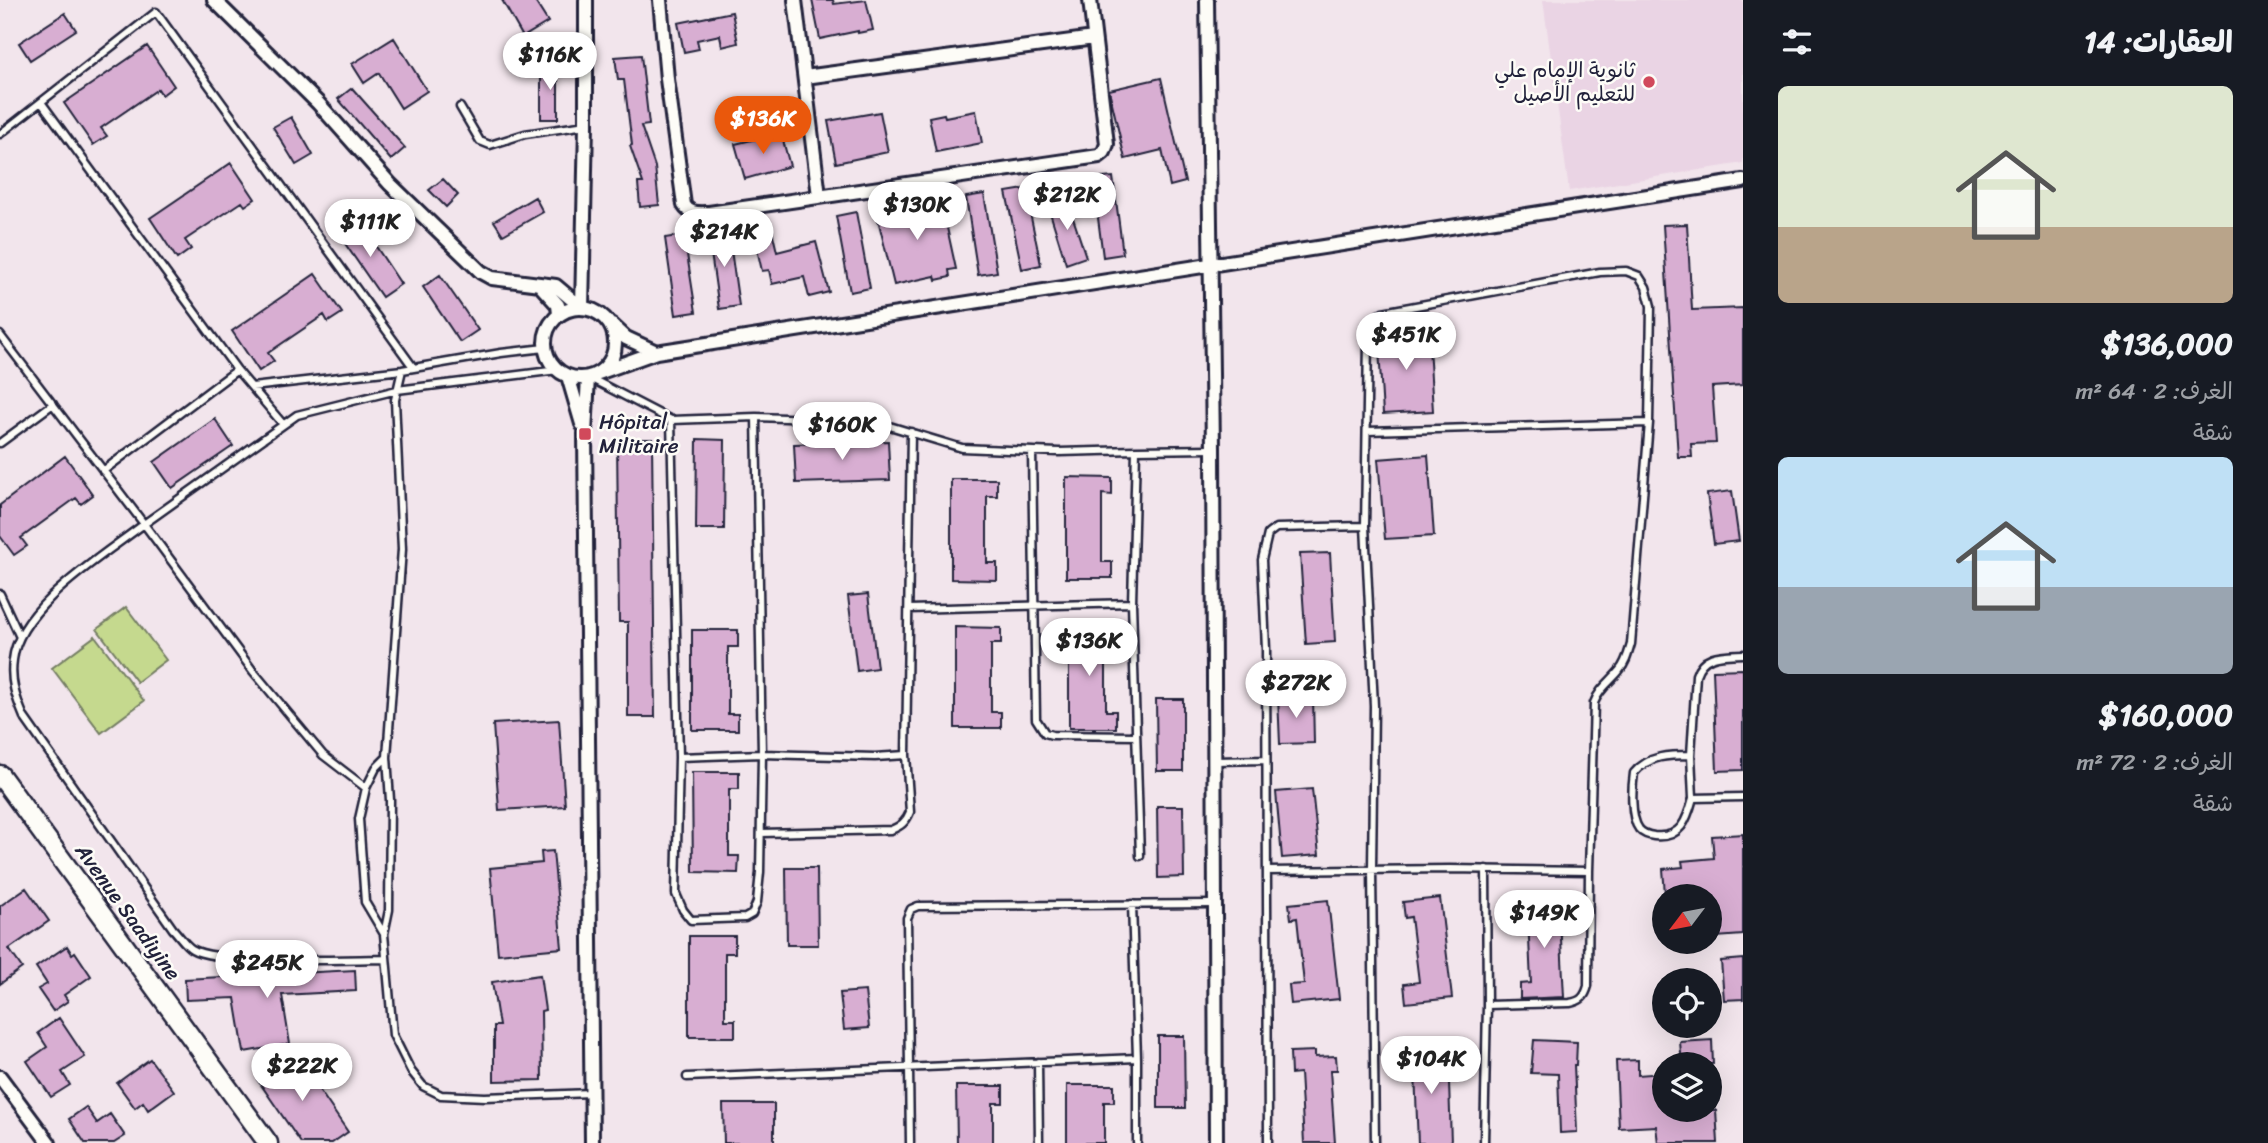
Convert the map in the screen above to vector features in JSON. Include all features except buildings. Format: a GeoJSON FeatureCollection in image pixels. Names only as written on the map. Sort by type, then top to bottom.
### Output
{"type":"FeatureCollection","features":[{"type":"Feature","properties":{"kind":"main road","name":"Avenue Saadiyine"},"geometry":{"type":"LineString","coordinates":[[0,775],[268,1143]]}},
{"type":"Feature","properties":{"kind":"street"},"geometry":{"type":"LineString","coordinates":[[214,0],[318,103],[390,184],[470,263],[492,278],[556,286],[582,308]]}},
{"type":"Feature","properties":{"kind":"street"},"geometry":{"type":"LineString","coordinates":[[582,308],[586,0]]}},
{"type":"Feature","properties":{"kind":"street"},"geometry":{"type":"LineString","coordinates":[[660,0],[667,79],[684,205],[694,213],[1099,156],[1107,144],[1090,0]]}},
{"type":"Feature","properties":{"kind":"street"},"geometry":{"type":"LineString","coordinates":[[795,0],[819,196]]}},
{"type":"Feature","properties":{"kind":"street"},"geometry":{"type":"LineString","coordinates":[[1207,0],[1213,449],[1216,1143]]}},
{"type":"Feature","properties":{"kind":"street"},"geometry":{"type":"LineString","coordinates":[[805,78],[1094,38]]}},
{"type":"Feature","properties":{"kind":"street"},"geometry":{"type":"LineString","coordinates":[[563,373],[593,375],[656,352],[1743,181]]}},
{"type":"Feature","properties":{"kind":"street"},"geometry":{"type":"LineString","coordinates":[[539,283],[558,305],[559,314]]}},
{"type":"Feature","properties":{"kind":"street"},"geometry":{"type":"LineString","coordinates":[[585,434],[563,373],[548,356],[545,348],[547,329],[559,314],[566,310],[591,309],[626,338],[656,352]]}},
{"type":"Feature","properties":{"kind":"street"},"geometry":{"type":"LineString","coordinates":[[593,375],[605,368],[614,352],[614,334],[605,318]]}},
{"type":"Feature","properties":{"kind":"street"},"geometry":{"type":"LineString","coordinates":[[592,1143],[585,434],[593,375]]}},
{"type":"Feature","properties":{"kind":"street"},"geometry":{"type":"LineString","coordinates":[[0,1077],[48,1143]]}},
{"type":"Feature","properties":{"kind":"lane"},"geometry":{"type":"LineString","coordinates":[[0,134],[156,12],[413,367]]}},
{"type":"Feature","properties":{"kind":"lane"},"geometry":{"type":"LineString","coordinates":[[41,102],[237,370],[282,423]]}},
{"type":"Feature","properties":{"kind":"lane"},"geometry":{"type":"LineString","coordinates":[[460,107],[480,141],[490,145],[525,134],[586,125]]}},
{"type":"Feature","properties":{"kind":"lane"},"geometry":{"type":"LineString","coordinates":[[1375,1143],[1371,869],[1374,706],[1366,526],[1369,325],[1383,312],[1600,272],[1626,271],[1639,276],[1646,287],[1651,306],[1649,423],[1630,644],[1627,659],[1619,672],[1597,694],[1594,703],[1588,871],[1588,986],[1585,996],[1570,1003],[1488,1005]]}},
{"type":"Feature","properties":{"kind":"lane"},"geometry":{"type":"LineString","coordinates":[[0,335],[253,671],[323,755],[366,788]]}},
{"type":"Feature","properties":{"kind":"lane"},"geometry":{"type":"LineString","coordinates":[[251,387],[402,370],[545,348]]}},
{"type":"Feature","properties":{"kind":"lane"},"geometry":{"type":"LineString","coordinates":[[103,471],[237,370]]}},
{"type":"Feature","properties":{"kind":"lane"},"geometry":{"type":"LineString","coordinates":[[402,370],[395,400],[402,549],[387,757],[390,800],[390,910],[384,934],[393,1034],[411,1072],[423,1086],[441,1095],[485,1097],[591,1093]]}},
{"type":"Feature","properties":{"kind":"lane"},"geometry":{"type":"LineString","coordinates":[[386,959],[243,958],[214,956],[192,949],[173,929],[24,717],[13,689],[13,659],[19,635],[45,601],[144,524],[282,423],[297,415],[397,390],[563,373]]}},
{"type":"Feature","properties":{"kind":"lane"},"geometry":{"type":"LineString","coordinates":[[593,375],[671,420],[756,417],[873,421],[962,448],[1213,449]]}},
{"type":"Feature","properties":{"kind":"lane"},"geometry":{"type":"LineString","coordinates":[[0,443],[53,404]]}},
{"type":"Feature","properties":{"kind":"lane"},"geometry":{"type":"LineString","coordinates":[[671,420],[678,757],[676,894],[683,910],[691,919],[745,918],[752,914],[757,902],[761,833],[756,417]]}},
{"type":"Feature","properties":{"kind":"lane"},"geometry":{"type":"LineString","coordinates":[[1367,431],[1649,423]]}},
{"type":"Feature","properties":{"kind":"lane"},"geometry":{"type":"LineString","coordinates":[[761,833],[891,830],[906,821],[910,812],[906,755],[911,432]]}},
{"type":"Feature","properties":{"kind":"lane"},"geometry":{"type":"LineString","coordinates":[[1032,450],[1036,719],[1045,733],[1052,735],[1136,736]]}},
{"type":"Feature","properties":{"kind":"lane"},"geometry":{"type":"LineString","coordinates":[[1136,450],[1132,603],[1140,856]]}},
{"type":"Feature","properties":{"kind":"lane"},"geometry":{"type":"LineString","coordinates":[[1268,1143],[1266,649],[1262,560],[1268,534],[1276,528],[1366,526]]}},
{"type":"Feature","properties":{"kind":"lane"},"geometry":{"type":"LineString","coordinates":[[0,594],[19,635]]}},
{"type":"Feature","properties":{"kind":"lane"},"geometry":{"type":"LineString","coordinates":[[909,609],[1132,603]]}},
{"type":"Feature","properties":{"kind":"lane"},"geometry":{"type":"LineString","coordinates":[[1691,755],[1660,756],[1636,770],[1633,778],[1637,824],[1646,835],[1669,836],[1687,820],[1693,798],[1691,755],[1696,675],[1699,666],[1704,660],[1714,656],[1743,654]]}},
{"type":"Feature","properties":{"kind":"lane"},"geometry":{"type":"LineString","coordinates":[[678,757],[762,754],[875,757],[906,755]]}},
{"type":"Feature","properties":{"kind":"lane"},"geometry":{"type":"LineString","coordinates":[[384,934],[365,902],[359,819],[366,788],[376,768],[387,757]]}},
{"type":"Feature","properties":{"kind":"lane"},"geometry":{"type":"LineString","coordinates":[[1213,761],[1265,760]]}},
{"type":"Feature","properties":{"kind":"lane"},"geometry":{"type":"LineString","coordinates":[[1693,798],[1743,797]]}},
{"type":"Feature","properties":{"kind":"lane"},"geometry":{"type":"LineString","coordinates":[[1484,1143],[1488,1005],[1486,869]]}},
{"type":"Feature","properties":{"kind":"lane"},"geometry":{"type":"LineString","coordinates":[[1267,871],[1588,871]]}},
{"type":"Feature","properties":{"kind":"lane"},"geometry":{"type":"LineString","coordinates":[[1132,904],[1137,1143]]}},
{"type":"Feature","properties":{"kind":"lane"},"geometry":{"type":"LineString","coordinates":[[910,1143],[907,918],[911,909],[918,906],[1213,904]]}},
{"type":"Feature","properties":{"kind":"lane"},"geometry":{"type":"LineString","coordinates":[[687,1076],[1137,1058]]}},
{"type":"Feature","properties":{"kind":"lane"},"geometry":{"type":"LineString","coordinates":[[1038,1062],[1039,1143]]}},
{"type":"Feature","properties":{"kind":"shaded area","name":"ثانوية الإمام علي للتعليم الأصيل"},"geometry":{"type":"Polygon","coordinates":[[[1543,0],[1743,0],[1743,163],[1569,191],[1543,0]]]}},
{"type":"Feature","properties":{"kind":"green space"},"geometry":{"type":"Polygon","coordinates":[[[126,607],[166,660],[137,682],[97,629],[126,607]]]}},
{"type":"Feature","properties":{"kind":"green space"},"geometry":{"type":"Polygon","coordinates":[[[95,636],[144,701],[101,733],[52,668],[95,636]]]}},
{"type":"Feature","properties":{"kind":"place","name":"ثانوية الإمام علي للتعليم الأصيل"},"geometry":{"type":"Point","coordinates":[1649,82]}},
{"type":"Feature","properties":{"kind":"place","name":"Hôpital Militaire"},"geometry":{"type":"Point","coordinates":[585,434]}}]}
